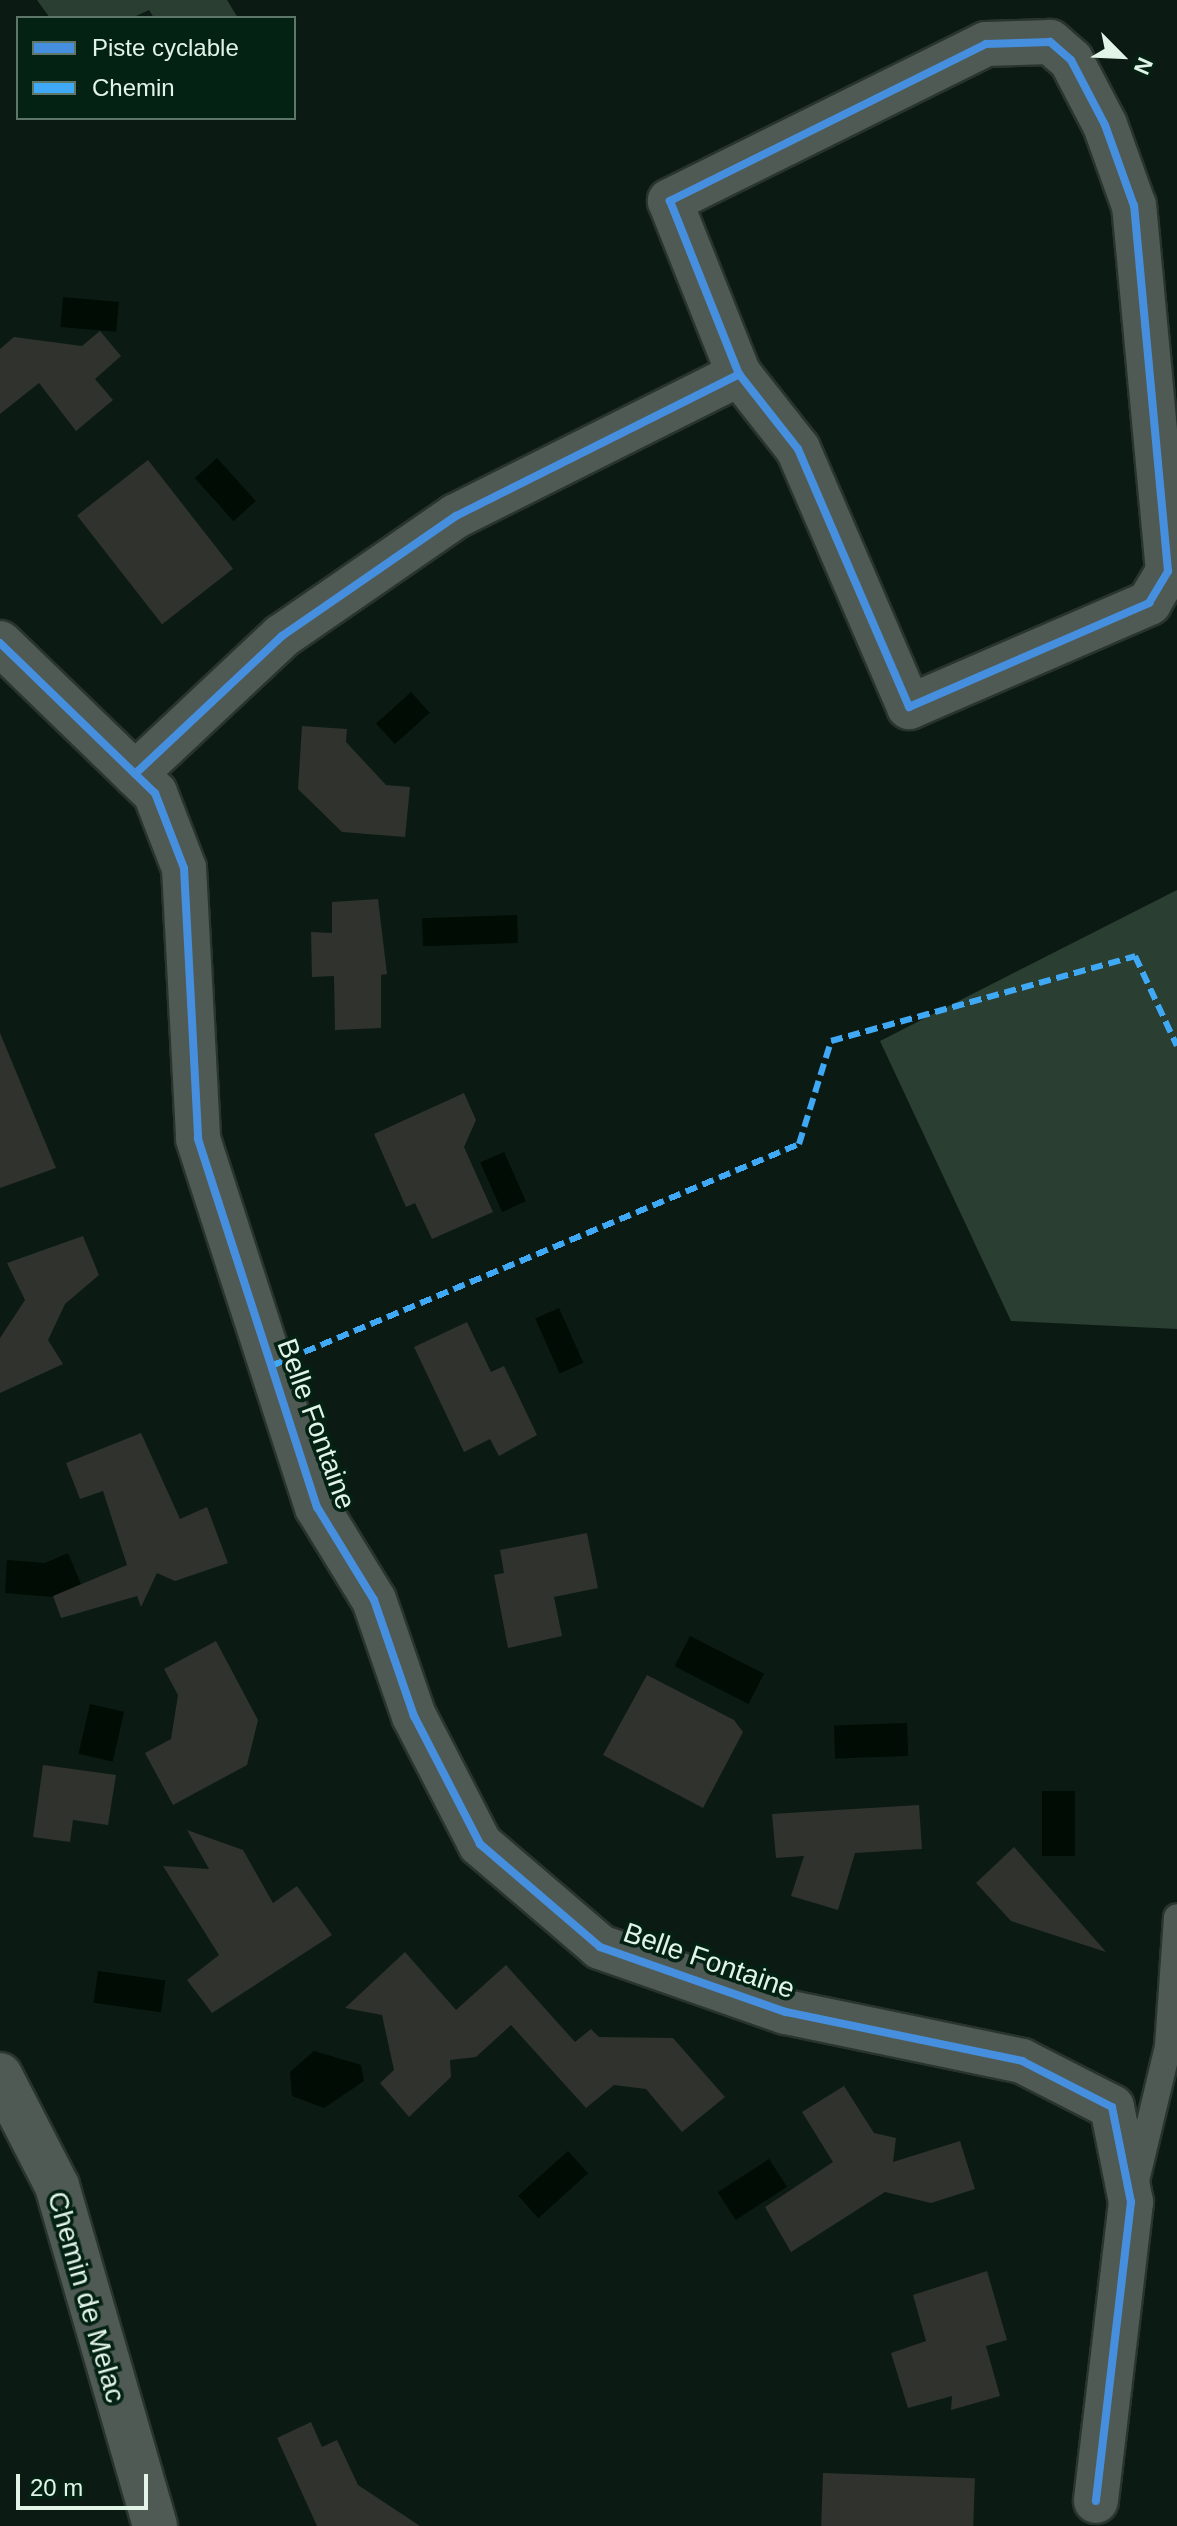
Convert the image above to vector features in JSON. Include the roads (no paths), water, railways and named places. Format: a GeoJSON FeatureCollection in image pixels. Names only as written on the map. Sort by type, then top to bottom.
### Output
{"type":"FeatureCollection","features":[{"type":"Feature","properties":{"kind":"street"},"geometry":{"type":"LineString","coordinates":[[1050,42],[1071,60],[1105,125],[1134,206],[1168,571],[1149,603],[909,707],[798,449],[739,374],[670,201],[986,44],[1050,42]]}},
{"type":"Feature","properties":{"kind":"street"},"geometry":{"type":"LineString","coordinates":[[135,774],[282,636],[456,516],[739,374]]}},
{"type":"Feature","properties":{"kind":"street","name":"Belle Fontaine"},"geometry":{"type":"LineString","coordinates":[[0,643],[155,793],[184,868],[198,1139],[317,1507],[374,1600],[414,1716],[480,1844],[600,1947],[786,2012],[1022,2061],[1112,2107],[1131,2202],[1096,2501]]}},
{"type":"Feature","properties":{"kind":"street","name":"Chemin de Melac"},"geometry":{"type":"LineString","coordinates":[[0,2075],[57,2186],[155,2526]]}},
{"type":"Feature","properties":{"kind":"lane"},"geometry":{"type":"LineString","coordinates":[[1131,2202],[1168,2046],[1177,1917]]}}]}
